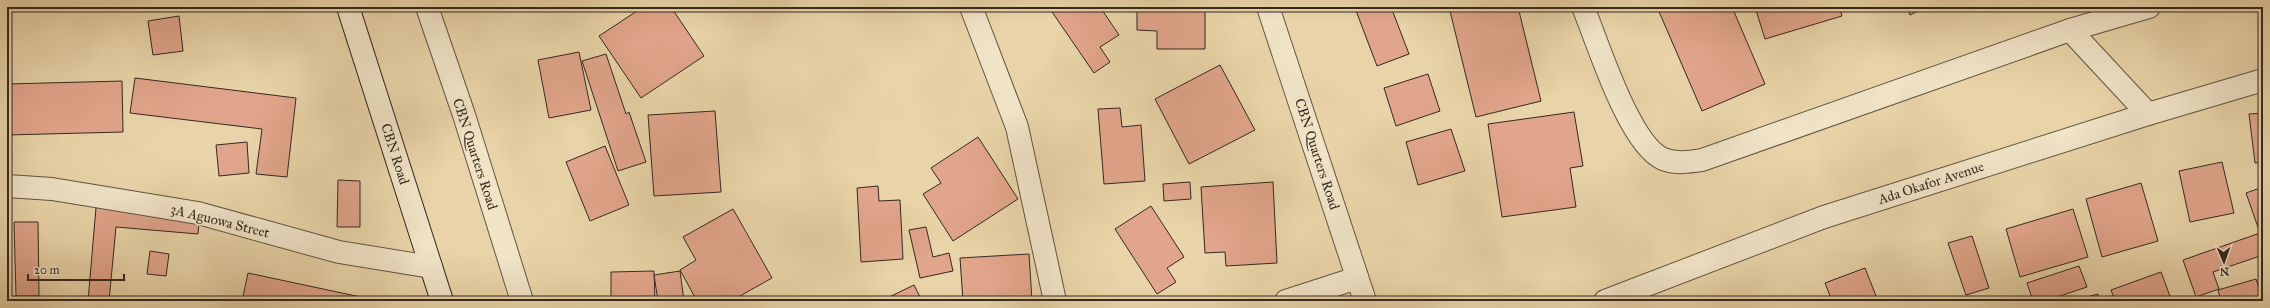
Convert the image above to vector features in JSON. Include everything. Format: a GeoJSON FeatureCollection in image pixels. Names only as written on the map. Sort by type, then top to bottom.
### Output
{"type":"FeatureCollection","features":[{"type":"Feature","properties":{"kind":"street","name":"CBN Road"},"geometry":{"type":"LineString","coordinates":[[348,7],[442,301]]}},
{"type":"Feature","properties":{"kind":"street","name":"CBN Quarters Road"},"geometry":{"type":"LineString","coordinates":[[427,7],[464,115],[522,301]]}},
{"type":"Feature","properties":{"kind":"street"},"geometry":{"type":"LineString","coordinates":[[971,7],[1017,127],[1055,301]]}},
{"type":"Feature","properties":{"kind":"street","name":"CBN Quarters Road"},"geometry":{"type":"LineString","coordinates":[[1268,7],[1365,301]]}},
{"type":"Feature","properties":{"kind":"street"},"geometry":{"type":"LineString","coordinates":[[1583,7],[1625,110],[1642,140],[1662,158],[1681,163],[1702,160],[1817,121],[2070,30],[2149,7]]}},
{"type":"Feature","properties":{"kind":"street"},"geometry":{"type":"LineString","coordinates":[[2070,30],[2148,114]]}},
{"type":"Feature","properties":{"kind":"street","name":"Ada Okafor Avenue"},"geometry":{"type":"LineString","coordinates":[[1605,301],[1824,217],[2148,114],[2263,80]]}},
{"type":"Feature","properties":{"kind":"street","name":"3A Aguowa Street"},"geometry":{"type":"LineString","coordinates":[[7,186],[52,189],[198,213],[338,252],[431,267]]}},
{"type":"Feature","properties":{"kind":"street"},"geometry":{"type":"LineString","coordinates":[[1286,301],[1357,278]]}},
{"type":"Feature","properties":{"kind":"building"},"geometry":{"type":"Polygon","coordinates":[[[643,7],[671,7],[704,56],[641,98],[599,36],[643,7]]]}},
{"type":"Feature","properties":{"kind":"building"},"geometry":{"type":"Polygon","coordinates":[[[1053,7],[1100,7],[1119,35],[1100,47],[1110,62],[1094,73],[1050,9],[1053,7]]]}},
{"type":"Feature","properties":{"kind":"building"},"geometry":{"type":"Polygon","coordinates":[[[1137,7],[1205,7],[1205,49],[1157,49],[1157,31],[1137,30],[1137,7]]]}},
{"type":"Feature","properties":{"kind":"building"},"geometry":{"type":"Polygon","coordinates":[[[1391,7],[1409,54],[1377,66],[1355,8],[1391,7]]]}},
{"type":"Feature","properties":{"kind":"building"},"geometry":{"type":"Polygon","coordinates":[[[1449,7],[1518,7],[1541,101],[1476,117],[1449,7]]]}},
{"type":"Feature","properties":{"kind":"building"},"geometry":{"type":"Polygon","coordinates":[[[1657,7],[1732,7],[1765,84],[1702,111],[1657,7]]]}},
{"type":"Feature","properties":{"kind":"building"},"geometry":{"type":"Polygon","coordinates":[[[1755,7],[1845,7],[1840,9],[1842,16],[1765,39],[1755,7]]]}},
{"type":"Feature","properties":{"kind":"building"},"geometry":{"type":"Polygon","coordinates":[[[1907,7],[1926,7],[1910,15],[1907,7]]]}},
{"type":"Feature","properties":{"kind":"building"},"geometry":{"type":"Polygon","coordinates":[[[179,16],[183,51],[153,55],[148,21],[179,16]]]}},
{"type":"Feature","properties":{"kind":"building"},"geometry":{"type":"Polygon","coordinates":[[[579,52],[591,110],[549,118],[538,60],[579,52]]]}},
{"type":"Feature","properties":{"kind":"building"},"geometry":{"type":"Polygon","coordinates":[[[606,54],[626,114],[629,112],[646,162],[618,171],[582,61],[606,54]]]}},
{"type":"Feature","properties":{"kind":"building"},"geometry":{"type":"Polygon","coordinates":[[[1220,65],[1255,130],[1189,164],[1155,99],[1220,65]]]}},
{"type":"Feature","properties":{"kind":"building"},"geometry":{"type":"Polygon","coordinates":[[[1428,74],[1440,111],[1396,126],[1384,88],[1428,74]]]}},
{"type":"Feature","properties":{"kind":"building"},"geometry":{"type":"Polygon","coordinates":[[[135,78],[296,98],[287,177],[256,174],[262,129],[130,113],[135,78]]]}},
{"type":"Feature","properties":{"kind":"building"},"geometry":{"type":"Polygon","coordinates":[[[122,81],[123,132],[7,135],[7,84],[122,81]]]}},
{"type":"Feature","properties":{"kind":"building"},"geometry":{"type":"Polygon","coordinates":[[[1120,108],[1122,127],[1141,125],[1145,181],[1104,184],[1098,109],[1120,108]]]}},
{"type":"Feature","properties":{"kind":"building"},"geometry":{"type":"Polygon","coordinates":[[[715,111],[721,192],[654,196],[648,115],[715,111]]]}},
{"type":"Feature","properties":{"kind":"building"},"geometry":{"type":"Polygon","coordinates":[[[1574,112],[1583,166],[1570,168],[1576,207],[1502,217],[1488,124],[1574,112]]]}},
{"type":"Feature","properties":{"kind":"building"},"geometry":{"type":"Polygon","coordinates":[[[2263,113],[2263,162],[2255,163],[2249,114],[2263,113]]]}},
{"type":"Feature","properties":{"kind":"building"},"geometry":{"type":"Polygon","coordinates":[[[1451,129],[1465,171],[1418,185],[1406,142],[1451,129]]]}},
{"type":"Feature","properties":{"kind":"building"},"geometry":{"type":"Polygon","coordinates":[[[978,137],[1018,199],[953,241],[923,194],[941,183],[931,168],[978,137]]]}},
{"type":"Feature","properties":{"kind":"building"},"geometry":{"type":"Polygon","coordinates":[[[247,142],[249,173],[219,176],[216,145],[247,142]]]}},
{"type":"Feature","properties":{"kind":"building"},"geometry":{"type":"Polygon","coordinates":[[[605,146],[629,205],[590,221],[566,162],[605,146]]]}},
{"type":"Feature","properties":{"kind":"building"},"geometry":{"type":"Polygon","coordinates":[[[2222,162],[2234,213],[2190,222],[2179,171],[2222,162]]]}},
{"type":"Feature","properties":{"kind":"building"},"geometry":{"type":"Polygon","coordinates":[[[338,180],[360,181],[360,227],[337,227],[338,180]]]}},
{"type":"Feature","properties":{"kind":"building"},"geometry":{"type":"Polygon","coordinates":[[[1190,182],[1191,199],[1164,201],[1163,184],[1190,182]]]}},
{"type":"Feature","properties":{"kind":"building"},"geometry":{"type":"Polygon","coordinates":[[[1273,182],[1277,263],[1226,266],[1225,252],[1205,253],[1201,187],[1273,182]]]}},
{"type":"Feature","properties":{"kind":"building"},"geometry":{"type":"Polygon","coordinates":[[[2141,183],[2158,241],[2102,257],[2086,199],[2141,183]]]}},
{"type":"Feature","properties":{"kind":"building"},"geometry":{"type":"Polygon","coordinates":[[[878,186],[879,201],[900,200],[903,259],[861,262],[857,188],[878,186]]]}},
{"type":"Feature","properties":{"kind":"building"},"geometry":{"type":"Polygon","coordinates":[[[2263,187],[2263,223],[2260,224],[2263,233],[2263,255],[2213,272],[2219,289],[2196,297],[2183,260],[2260,233],[2246,193],[2263,187]]]}},
{"type":"Feature","properties":{"kind":"building"},"geometry":{"type":"Polygon","coordinates":[[[97,196],[201,204],[198,234],[116,227],[109,301],[88,301],[97,196]]]}},
{"type":"Feature","properties":{"kind":"building"},"geometry":{"type":"Polygon","coordinates":[[[1151,206],[1184,257],[1167,268],[1176,282],[1157,294],[1115,229],[1151,206]]]}},
{"type":"Feature","properties":{"kind":"building"},"geometry":{"type":"Polygon","coordinates":[[[733,209],[772,278],[731,301],[697,301],[680,270],[696,260],[683,237],[733,209]]]}},
{"type":"Feature","properties":{"kind":"building"},"geometry":{"type":"Polygon","coordinates":[[[2073,209],[2088,257],[2020,277],[2006,229],[2073,209]]]}},
{"type":"Feature","properties":{"kind":"building"},"geometry":{"type":"Polygon","coordinates":[[[14,222],[38,222],[39,296],[16,296],[14,222]]]}},
{"type":"Feature","properties":{"kind":"building"},"geometry":{"type":"Polygon","coordinates":[[[926,227],[933,257],[949,253],[953,271],[920,278],[909,230],[926,227]]]}},
{"type":"Feature","properties":{"kind":"building"},"geometry":{"type":"Polygon","coordinates":[[[1972,236],[1989,288],[1966,295],[1948,243],[1972,236]]]}},
{"type":"Feature","properties":{"kind":"building"},"geometry":{"type":"Polygon","coordinates":[[[150,251],[169,254],[166,276],[147,274],[150,251]]]}},
{"type":"Feature","properties":{"kind":"building"},"geometry":{"type":"Polygon","coordinates":[[[1029,254],[1032,301],[963,301],[960,258],[1029,254]]]}},
{"type":"Feature","properties":{"kind":"building"},"geometry":{"type":"Polygon","coordinates":[[[2079,266],[2087,287],[2045,301],[2033,301],[2027,283],[2079,266]]]}},
{"type":"Feature","properties":{"kind":"building"},"geometry":{"type":"Polygon","coordinates":[[[1865,268],[1878,301],[1832,301],[1825,283],[1865,268]]]}},
{"type":"Feature","properties":{"kind":"building"},"geometry":{"type":"Polygon","coordinates":[[[654,271],[655,301],[611,301],[611,272],[654,271]]]}},
{"type":"Feature","properties":{"kind":"building"},"geometry":{"type":"Polygon","coordinates":[[[680,271],[684,301],[658,301],[654,275],[680,271]]]}},
{"type":"Feature","properties":{"kind":"building"},"geometry":{"type":"Polygon","coordinates":[[[2161,272],[2171,299],[2166,301],[2115,301],[2111,290],[2161,272]]]}},
{"type":"Feature","properties":{"kind":"building"},"geometry":{"type":"Polygon","coordinates":[[[248,273],[370,299],[369,301],[242,301],[248,273]]]}},
{"type":"Feature","properties":{"kind":"building"},"geometry":{"type":"Polygon","coordinates":[[[2256,279],[2263,301],[2221,301],[2218,290],[2256,279]]]}},
{"type":"Feature","properties":{"kind":"building"},"geometry":{"type":"Polygon","coordinates":[[[914,285],[922,301],[881,301],[914,285]]]}},
{"type":"Feature","properties":{"kind":"building"},"geometry":{"type":"Polygon","coordinates":[[[2098,294],[2100,301],[2073,301],[2098,294]]]}},
{"type":"Feature","properties":{"kind":"building"},"geometry":{"type":"Polygon","coordinates":[[[1791,296],[1793,301],[1779,301],[1791,296]]]}}]}
